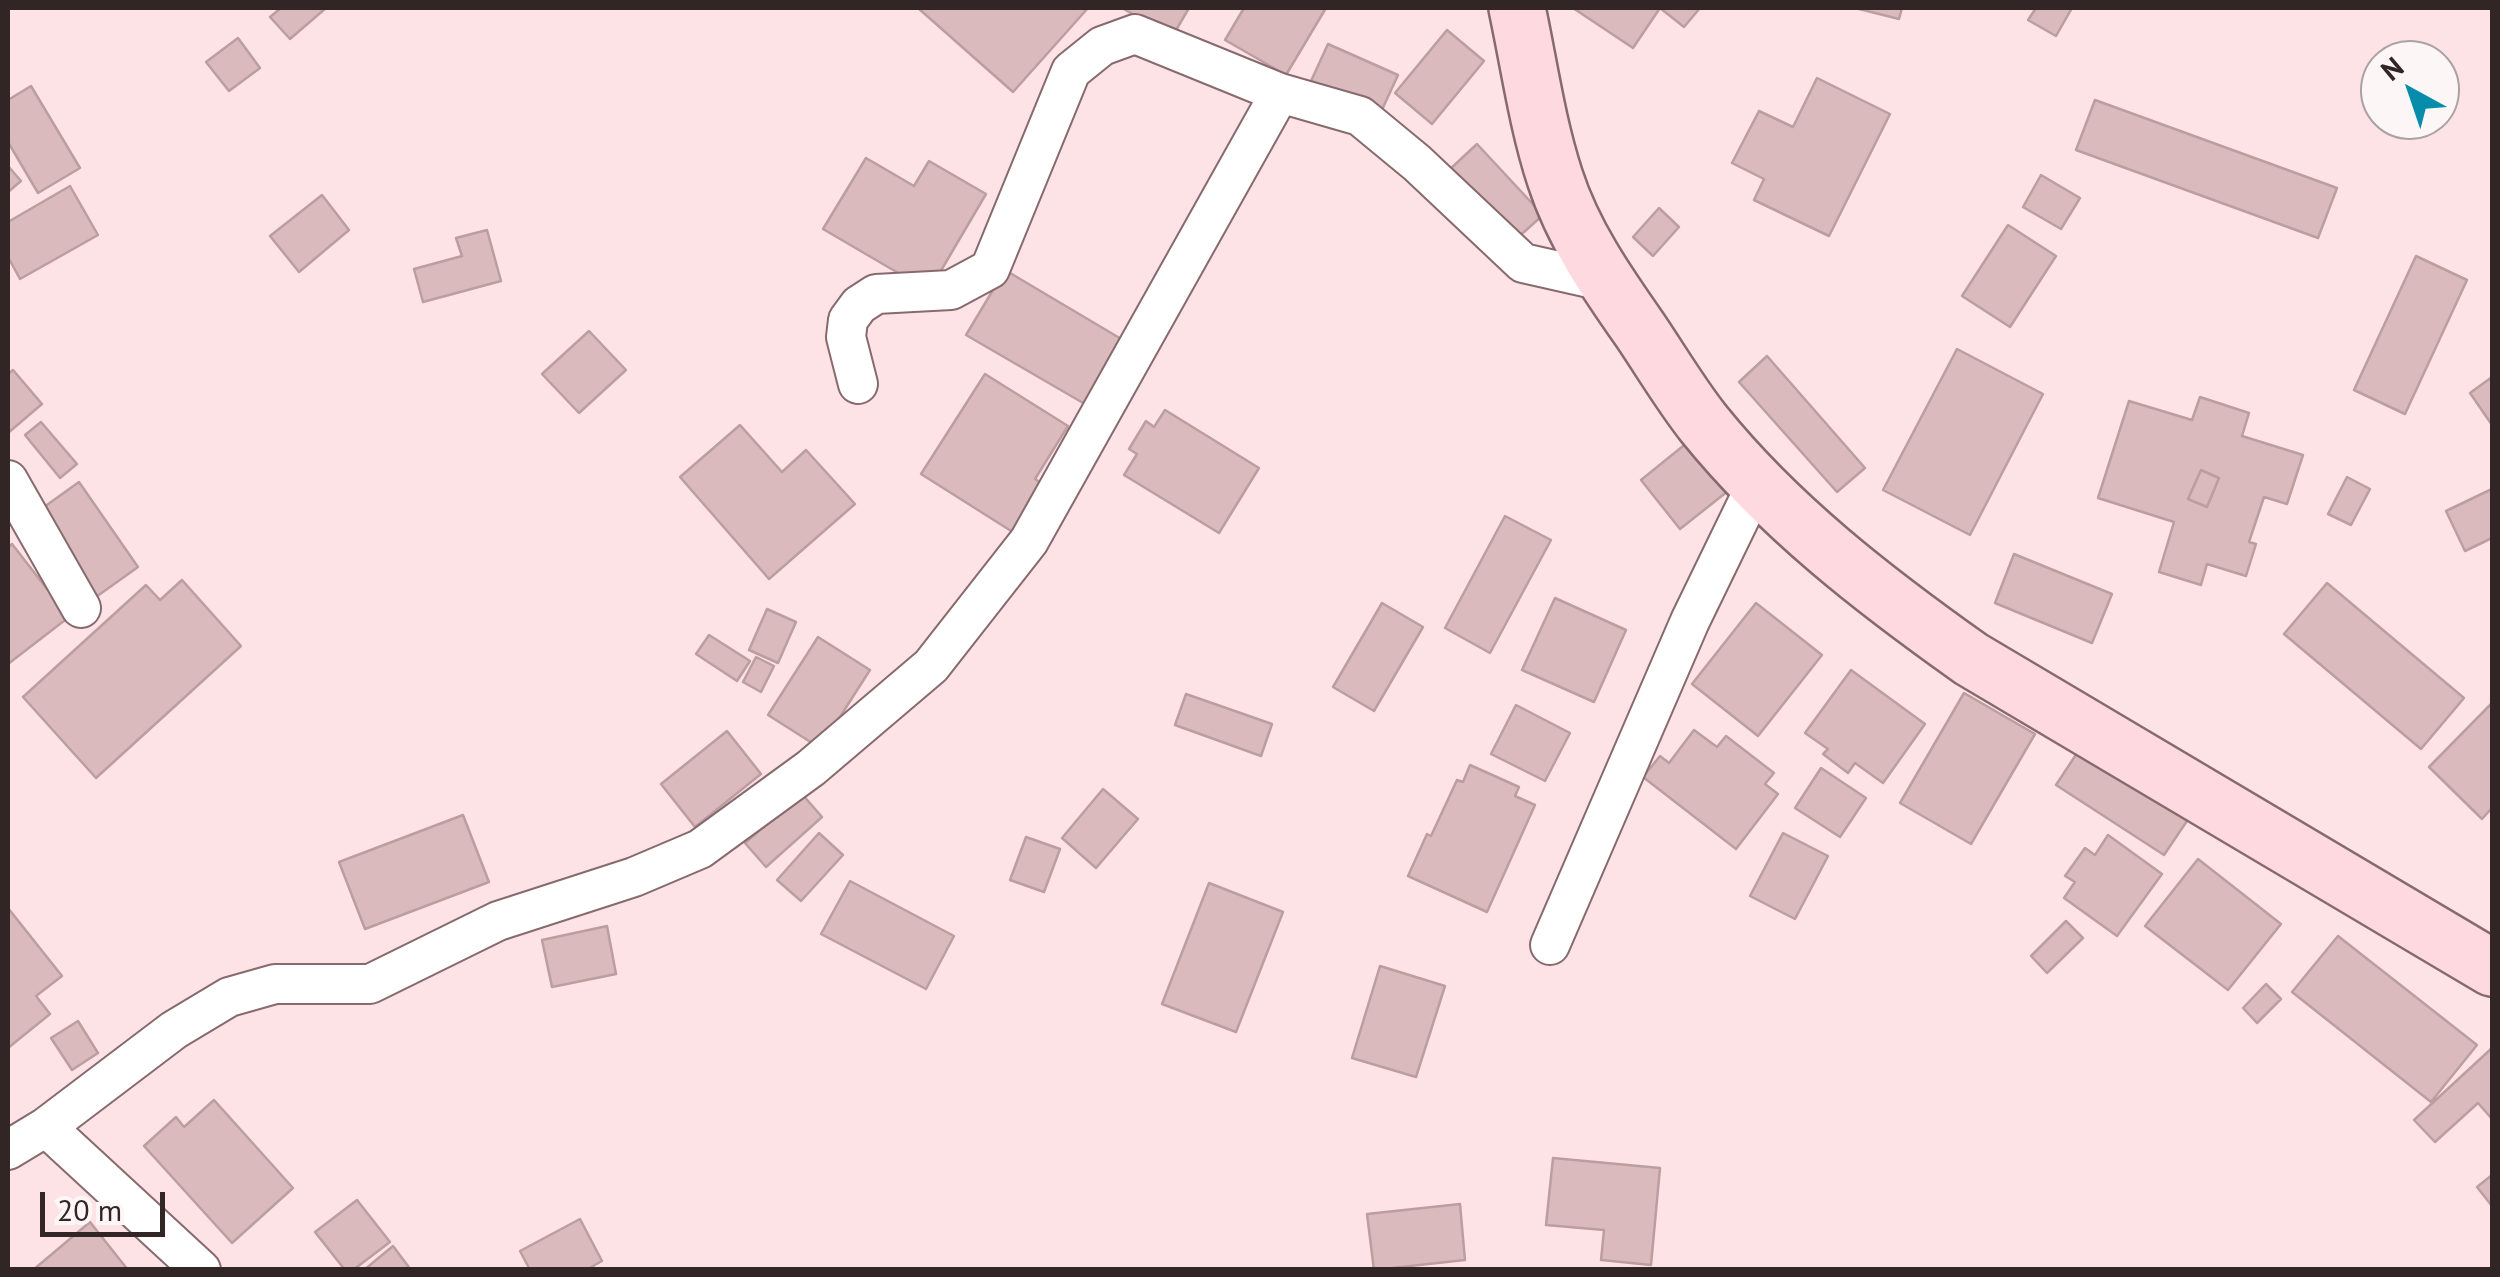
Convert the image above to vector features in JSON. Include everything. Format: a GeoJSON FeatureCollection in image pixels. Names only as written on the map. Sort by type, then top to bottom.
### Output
{"type":"FeatureCollection","features":[{"type":"Feature","properties":{"kind":"street"},"geometry":{"type":"LineString","coordinates":[[1517,8],[1555,179],[1574,225],[1607,282],[1704,423],[1757,483],[1819,542],[1971,660],[2492,968]]}},
{"type":"Feature","properties":{"kind":"street"},"geometry":{"type":"LineString","coordinates":[[858,384],[846,337],[848,320],[859,305],[876,294],[951,290],[990,269],[1070,70],[1102,46],[1135,34],[1280,93],[1360,116],[1418,163],[1523,263],[1607,282]]}},
{"type":"Feature","properties":{"kind":"street"},"geometry":{"type":"LineString","coordinates":[[8,1150],[174,1030],[229,997],[275,984],[370,984],[498,922],[634,877],[700,849],[811,768],[931,666],[1029,541],[1280,93]]}},
{"type":"Feature","properties":{"kind":"street"},"geometry":{"type":"LineString","coordinates":[[8,480],[81,608]]}},
{"type":"Feature","properties":{"kind":"street"},"geometry":{"type":"LineString","coordinates":[[1550,945],[1690,621],[1757,483]]}},
{"type":"Feature","properties":{"kind":"street"},"geometry":{"type":"LineString","coordinates":[[46,1126],[200,1270]]}},
{"type":"Feature","properties":{"kind":"building"},"geometry":{"type":"Polygon","coordinates":[[[281,8],[326,8],[290,39],[270,17],[281,8]]]}},
{"type":"Feature","properties":{"kind":"building"},"geometry":{"type":"Polygon","coordinates":[[[918,8],[1088,8],[1013,92],[918,8]]]}},
{"type":"Feature","properties":{"kind":"building"},"geometry":{"type":"Polygon","coordinates":[[[1122,8],[1189,8],[1172,37],[1122,8]]]}},
{"type":"Feature","properties":{"kind":"building"},"geometry":{"type":"Polygon","coordinates":[[[1244,8],[1326,8],[1286,75],[1225,40],[1244,8]]]}},
{"type":"Feature","properties":{"kind":"building"},"geometry":{"type":"Polygon","coordinates":[[[1573,8],[1660,8],[1633,48],[1573,8]]]}},
{"type":"Feature","properties":{"kind":"building"},"geometry":{"type":"Polygon","coordinates":[[[1660,8],[1700,8],[1684,27],[1660,8]]]}},
{"type":"Feature","properties":{"kind":"building"},"geometry":{"type":"Polygon","coordinates":[[[1855,8],[1902,8],[1899,19],[1855,8]]]}},
{"type":"Feature","properties":{"kind":"building"},"geometry":{"type":"Polygon","coordinates":[[[2036,8],[2072,8],[2056,36],[2028,20],[2036,8]]]}},
{"type":"Feature","properties":{"kind":"building"},"geometry":{"type":"Polygon","coordinates":[[[1447,30],[1484,61],[1432,124],[1395,93],[1447,30]]]}},
{"type":"Feature","properties":{"kind":"building"},"geometry":{"type":"Polygon","coordinates":[[[238,38],[260,68],[229,91],[206,62],[238,38]]]}},
{"type":"Feature","properties":{"kind":"building"},"geometry":{"type":"Polygon","coordinates":[[[1328,44],[1398,75],[1381,112],[1311,81],[1328,44]]]}},
{"type":"Feature","properties":{"kind":"building"},"geometry":{"type":"Polygon","coordinates":[[[1817,78],[1890,114],[1829,236],[1754,200],[1764,179],[1732,163],[1759,111],[1793,127],[1817,78]]]}},
{"type":"Feature","properties":{"kind":"building"},"geometry":{"type":"Polygon","coordinates":[[[31,86],[80,168],[38,193],[8,142],[8,100],[31,86]]]}},
{"type":"Feature","properties":{"kind":"building"},"geometry":{"type":"Polygon","coordinates":[[[2095,100],[2337,188],[2318,238],[2076,150],[2095,100]]]}},
{"type":"Feature","properties":{"kind":"building"},"geometry":{"type":"Polygon","coordinates":[[[1477,144],[1543,215],[1514,241],[1448,171],[1477,144]]]}},
{"type":"Feature","properties":{"kind":"building"},"geometry":{"type":"Polygon","coordinates":[[[866,158],[914,186],[929,161],[986,194],[929,291],[823,229],[866,158]]]}},
{"type":"Feature","properties":{"kind":"building"},"geometry":{"type":"Polygon","coordinates":[[[8,166],[21,181],[8,192],[8,166]]]}},
{"type":"Feature","properties":{"kind":"building"},"geometry":{"type":"Polygon","coordinates":[[[2041,175],[2080,198],[2061,229],[2023,207],[2041,175]]]}},
{"type":"Feature","properties":{"kind":"building"},"geometry":{"type":"Polygon","coordinates":[[[70,186],[98,235],[20,279],[8,257],[8,222],[70,186]]]}},
{"type":"Feature","properties":{"kind":"building"},"geometry":{"type":"Polygon","coordinates":[[[322,195],[349,230],[299,272],[270,236],[322,195]]]}},
{"type":"Feature","properties":{"kind":"building"},"geometry":{"type":"Polygon","coordinates":[[[1659,208],[1679,227],[1653,256],[1633,237],[1659,208]]]}},
{"type":"Feature","properties":{"kind":"building"},"geometry":{"type":"Polygon","coordinates":[[[2008,225],[2056,256],[2010,327],[1962,296],[2008,225]]]}},
{"type":"Feature","properties":{"kind":"building"},"geometry":{"type":"Polygon","coordinates":[[[487,230],[501,281],[423,302],[414,269],[462,256],[456,238],[487,230]]]}},
{"type":"Feature","properties":{"kind":"building"},"geometry":{"type":"Polygon","coordinates":[[[2416,256],[2467,280],[2405,414],[2354,390],[2416,256]]]}},
{"type":"Feature","properties":{"kind":"building"},"geometry":{"type":"Polygon","coordinates":[[[1005,270],[1128,343],[1090,407],[966,335],[1005,270]]]}},
{"type":"Feature","properties":{"kind":"building"},"geometry":{"type":"Polygon","coordinates":[[[589,331],[626,370],[579,413],[542,374],[589,331]]]}},
{"type":"Feature","properties":{"kind":"building"},"geometry":{"type":"Polygon","coordinates":[[[1957,349],[2043,394],[1970,535],[1883,490],[1957,349]]]}},
{"type":"Feature","properties":{"kind":"building"},"geometry":{"type":"Polygon","coordinates":[[[1767,356],[1865,468],[1837,492],[1739,382],[1767,356]]]}},
{"type":"Feature","properties":{"kind":"building"},"geometry":{"type":"Polygon","coordinates":[[[13,370],[42,404],[8,433],[8,374],[13,370]]]}},
{"type":"Feature","properties":{"kind":"building"},"geometry":{"type":"Polygon","coordinates":[[[985,374],[1068,426],[1035,479],[1049,488],[1019,536],[921,474],[985,374]]]}},
{"type":"Feature","properties":{"kind":"building"},"geometry":{"type":"Polygon","coordinates":[[[2492,377],[2492,425],[2470,393],[2492,377]]]}},
{"type":"Feature","properties":{"kind":"building"},"geometry":{"type":"Polygon","coordinates":[[[2200,397],[2249,413],[2242,436],[2303,455],[2287,504],[2264,497],[2249,542],[2256,544],[2246,576],[2207,564],[2201,585],[2159,572],[2174,522],[2098,498],[2129,401],[2192,420],[2200,397]],[[2201,470],[2188,499],[2207,507],[2219,478],[2201,470]]]}},
{"type":"Feature","properties":{"kind":"building"},"geometry":{"type":"Polygon","coordinates":[[[1165,410],[1259,468],[1219,533],[1124,475],[1137,454],[1129,449],[1146,421],[1154,427],[1165,410]]]}},
{"type":"Feature","properties":{"kind":"building"},"geometry":{"type":"Polygon","coordinates":[[[41,422],[77,464],[60,478],[25,435],[41,422]]]}},
{"type":"Feature","properties":{"kind":"building"},"geometry":{"type":"Polygon","coordinates":[[[740,425],[782,472],[806,450],[855,504],[769,579],[680,477],[740,425]]]}},
{"type":"Feature","properties":{"kind":"building"},"geometry":{"type":"Polygon","coordinates":[[[1688,442],[1728,491],[1680,529],[1641,480],[1688,442]]]}},
{"type":"Feature","properties":{"kind":"building"},"geometry":{"type":"Polygon","coordinates":[[[2201,470],[2219,478],[2207,507],[2188,499],[2201,470]]]}},
{"type":"Feature","properties":{"kind":"building"},"geometry":{"type":"Polygon","coordinates":[[[2347,477],[2370,489],[2351,525],[2328,514],[2347,477]]]}},
{"type":"Feature","properties":{"kind":"building"},"geometry":{"type":"Polygon","coordinates":[[[79,482],[138,567],[96,597],[37,512],[79,482]]]}},
{"type":"Feature","properties":{"kind":"building"},"geometry":{"type":"Polygon","coordinates":[[[2492,489],[2492,538],[2465,551],[2446,511],[2492,489]]]}},
{"type":"Feature","properties":{"kind":"building"},"geometry":{"type":"Polygon","coordinates":[[[1505,516],[1551,540],[1490,653],[1445,628],[1505,516]]]}},
{"type":"Feature","properties":{"kind":"building"},"geometry":{"type":"Polygon","coordinates":[[[12,544],[69,617],[8,664],[8,548],[12,544]]]}},
{"type":"Feature","properties":{"kind":"building"},"geometry":{"type":"Polygon","coordinates":[[[2014,554],[2112,594],[2092,643],[1995,603],[2014,554]]]}},
{"type":"Feature","properties":{"kind":"building"},"geometry":{"type":"Polygon","coordinates":[[[182,580],[241,646],[96,778],[23,697],[146,585],[160,600],[182,580]]]}},
{"type":"Feature","properties":{"kind":"building"},"geometry":{"type":"Polygon","coordinates":[[[2327,583],[2464,698],[2421,749],[2284,634],[2327,583]]]}},
{"type":"Feature","properties":{"kind":"building"},"geometry":{"type":"Polygon","coordinates":[[[1555,598],[1626,630],[1594,702],[1522,670],[1555,598]]]}},
{"type":"Feature","properties":{"kind":"building"},"geometry":{"type":"Polygon","coordinates":[[[1382,603],[1423,627],[1374,711],[1333,687],[1382,603]]]}},
{"type":"Feature","properties":{"kind":"building"},"geometry":{"type":"Polygon","coordinates":[[[1756,603],[1822,655],[1758,736],[1692,684],[1756,603]]]}},
{"type":"Feature","properties":{"kind":"building"},"geometry":{"type":"Polygon","coordinates":[[[767,609],[796,622],[778,663],[749,650],[767,609]]]}},
{"type":"Feature","properties":{"kind":"building"},"geometry":{"type":"Polygon","coordinates":[[[709,635],[750,661],[737,681],[696,654],[709,635]]]}},
{"type":"Feature","properties":{"kind":"building"},"geometry":{"type":"Polygon","coordinates":[[[818,637],[870,670],[820,748],[768,715],[818,637]]]}},
{"type":"Feature","properties":{"kind":"building"},"geometry":{"type":"Polygon","coordinates":[[[756,657],[774,666],[761,692],[743,682],[756,657]]]}},
{"type":"Feature","properties":{"kind":"building"},"geometry":{"type":"Polygon","coordinates":[[[1851,670],[1925,724],[1883,783],[1855,763],[1848,773],[1823,754],[1828,749],[1805,733],[1851,670]]]}},
{"type":"Feature","properties":{"kind":"building"},"geometry":{"type":"Polygon","coordinates":[[[1964,693],[2035,734],[1971,844],[1900,803],[1964,693]]]}},
{"type":"Feature","properties":{"kind":"building"},"geometry":{"type":"Polygon","coordinates":[[[1186,694],[1272,724],[1261,756],[1175,725],[1186,694]]]}},
{"type":"Feature","properties":{"kind":"building"},"geometry":{"type":"Polygon","coordinates":[[[2492,703],[2492,808],[2482,819],[2429,767],[2492,703]]]}},
{"type":"Feature","properties":{"kind":"building"},"geometry":{"type":"Polygon","coordinates":[[[1516,705],[1570,733],[1545,781],[1491,754],[1516,705]]]}},
{"type":"Feature","properties":{"kind":"building"},"geometry":{"type":"Polygon","coordinates":[[[1694,730],[1717,747],[1726,736],[1774,773],[1765,784],[1778,794],[1736,849],[1643,777],[1660,756],[1669,763],[1694,730]]]}},
{"type":"Feature","properties":{"kind":"building"},"geometry":{"type":"Polygon","coordinates":[[[727,731],[761,774],[695,827],[661,784],[727,731]]]}},
{"type":"Feature","properties":{"kind":"building"},"geometry":{"type":"Polygon","coordinates":[[[2081,747],[2189,818],[2164,855],[2056,785],[2081,747]]]}},
{"type":"Feature","properties":{"kind":"building"},"geometry":{"type":"Polygon","coordinates":[[[1470,765],[1519,787],[1515,796],[1535,805],[1487,912],[1408,876],[1457,780],[1463,782],[1470,765]]]}},
{"type":"Feature","properties":{"kind":"building"},"geometry":{"type":"Polygon","coordinates":[[[1821,768],[1866,798],[1840,837],[1795,808],[1821,768]]]}},
{"type":"Feature","properties":{"kind":"building"},"geometry":{"type":"Polygon","coordinates":[[[1103,789],[1138,819],[1096,868],[1062,838],[1103,789]]]}},
{"type":"Feature","properties":{"kind":"building"},"geometry":{"type":"Polygon","coordinates":[[[802,794],[822,817],[766,867],[745,843],[802,794]]]}},
{"type":"Feature","properties":{"kind":"building"},"geometry":{"type":"Polygon","coordinates":[[[463,815],[489,882],[365,929],[339,862],[463,815]]]}},
{"type":"Feature","properties":{"kind":"building"},"geometry":{"type":"Polygon","coordinates":[[[819,833],[843,855],[801,901],[777,880],[819,833]]]}},
{"type":"Feature","properties":{"kind":"building"},"geometry":{"type":"Polygon","coordinates":[[[1783,833],[1828,856],[1795,919],[1750,896],[1783,833]]]}},
{"type":"Feature","properties":{"kind":"building"},"geometry":{"type":"Polygon","coordinates":[[[2108,835],[2162,874],[2117,936],[2064,898],[2075,882],[2065,876],[2085,848],[2095,855],[2108,835]]]}},
{"type":"Feature","properties":{"kind":"building"},"geometry":{"type":"Polygon","coordinates":[[[1026,837],[1060,849],[1044,892],[1010,880],[1026,837]]]}},
{"type":"Feature","properties":{"kind":"building"},"geometry":{"type":"Polygon","coordinates":[[[2198,859],[2281,924],[2228,990],[2145,926],[2198,859]]]}},
{"type":"Feature","properties":{"kind":"building"},"geometry":{"type":"Polygon","coordinates":[[[850,881],[954,936],[926,989],[821,934],[850,881]]]}},
{"type":"Feature","properties":{"kind":"building"},"geometry":{"type":"Polygon","coordinates":[[[1209,883],[1283,912],[1236,1032],[1162,1004],[1209,883]]]}},
{"type":"Feature","properties":{"kind":"building"},"geometry":{"type":"Polygon","coordinates":[[[8,908],[62,976],[36,996],[50,1014],[8,1048],[8,908]]]}},
{"type":"Feature","properties":{"kind":"building"},"geometry":{"type":"Polygon","coordinates":[[[2066,921],[2083,938],[2047,973],[2031,956],[2066,921]]]}},
{"type":"Feature","properties":{"kind":"building"},"geometry":{"type":"Polygon","coordinates":[[[607,926],[616,974],[552,987],[542,940],[607,926]]]}},
{"type":"Feature","properties":{"kind":"building"},"geometry":{"type":"Polygon","coordinates":[[[2338,936],[2477,1045],[2431,1102],[2292,992],[2338,936]]]}},
{"type":"Feature","properties":{"kind":"building"},"geometry":{"type":"Polygon","coordinates":[[[1380,966],[1445,986],[1416,1077],[1352,1058],[1380,966]]]}},
{"type":"Feature","properties":{"kind":"building"},"geometry":{"type":"Polygon","coordinates":[[[2266,984],[2281,999],[2257,1023],[2243,1008],[2266,984]]]}},
{"type":"Feature","properties":{"kind":"building"},"geometry":{"type":"Polygon","coordinates":[[[78,1021],[98,1053],[72,1070],[51,1038],[78,1021]]]}},
{"type":"Feature","properties":{"kind":"building"},"geometry":{"type":"Polygon","coordinates":[[[2492,1048],[2492,1119],[2478,1103],[2435,1142],[2414,1120],[2492,1048]]]}},
{"type":"Feature","properties":{"kind":"building"},"geometry":{"type":"Polygon","coordinates":[[[214,1100],[293,1188],[232,1243],[144,1146],[176,1117],[184,1127],[214,1100]]]}},
{"type":"Feature","properties":{"kind":"building"},"geometry":{"type":"Polygon","coordinates":[[[1553,1158],[1660,1168],[1651,1265],[1601,1260],[1604,1230],[1546,1225],[1553,1158]]]}},
{"type":"Feature","properties":{"kind":"building"},"geometry":{"type":"Polygon","coordinates":[[[2492,1175],[2492,1206],[2477,1187],[2492,1175]]]}},
{"type":"Feature","properties":{"kind":"building"},"geometry":{"type":"Polygon","coordinates":[[[357,1200],[390,1242],[353,1270],[345,1270],[315,1232],[357,1200]]]}},
{"type":"Feature","properties":{"kind":"building"},"geometry":{"type":"Polygon","coordinates":[[[1460,1204],[1465,1260],[1374,1270],[1367,1214],[1460,1204]]]}},
{"type":"Feature","properties":{"kind":"building"},"geometry":{"type":"Polygon","coordinates":[[[580,1219],[602,1261],[586,1270],[530,1270],[520,1251],[580,1219]]]}},
{"type":"Feature","properties":{"kind":"building"},"geometry":{"type":"Polygon","coordinates":[[[90,1222],[128,1270],[33,1270],[90,1222]]]}},
{"type":"Feature","properties":{"kind":"building"},"geometry":{"type":"Polygon","coordinates":[[[393,1246],[411,1270],[364,1270],[393,1246]]]}}]}
